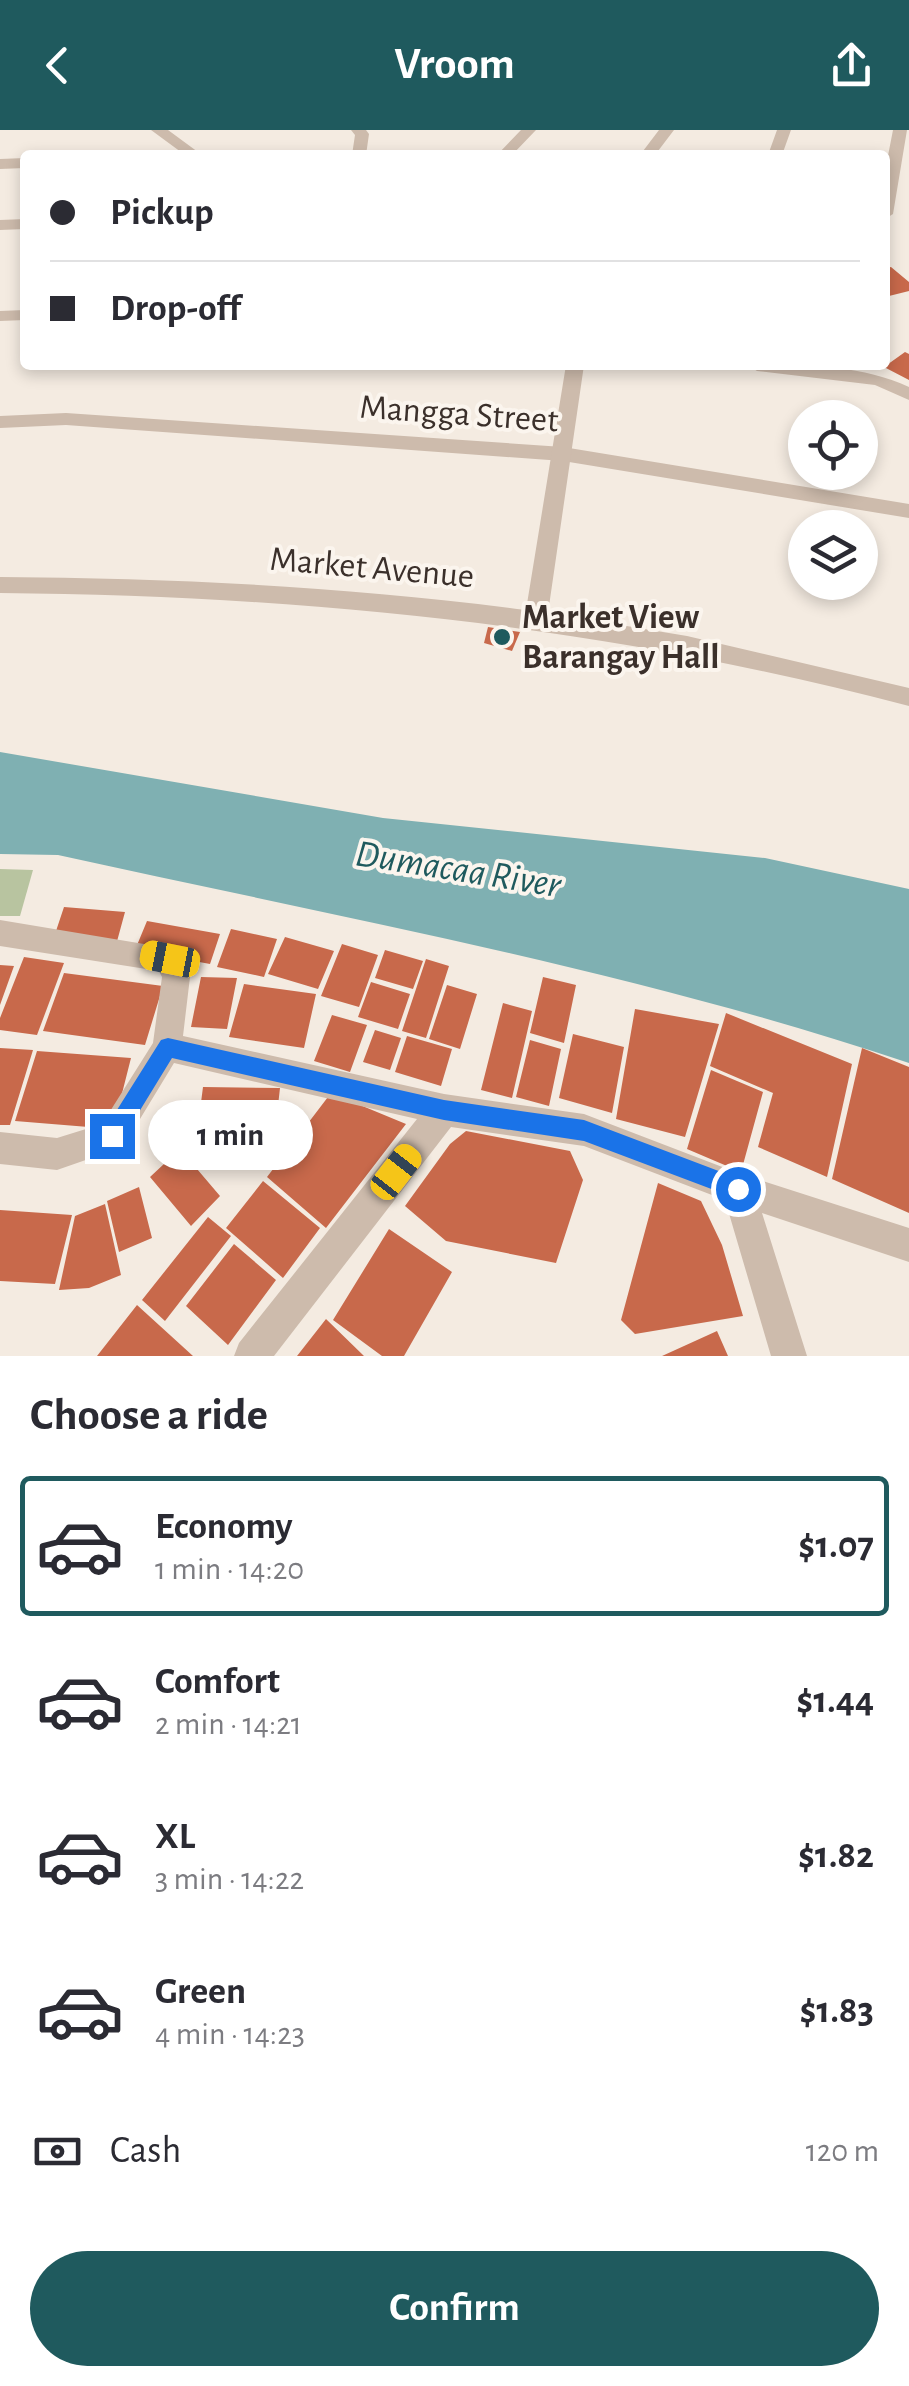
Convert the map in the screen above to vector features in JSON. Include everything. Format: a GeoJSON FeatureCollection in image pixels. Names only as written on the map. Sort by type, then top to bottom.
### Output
{"type":"FeatureCollection","features":[{"type":"Feature","properties":{"kind":"street"},"geometry":{"type":"LineString","coordinates":[[158,130],[188,150]]}},
{"type":"Feature","properties":{"kind":"street"},"geometry":{"type":"LineString","coordinates":[[509,150],[529,130]]}},
{"type":"Feature","properties":{"kind":"street"},"geometry":{"type":"LineString","coordinates":[[652,150],[667,130]]}},
{"type":"Feature","properties":{"kind":"street"},"geometry":{"type":"LineString","coordinates":[[890,186],[900,130]]}},
{"type":"Feature","properties":{"kind":"street"},"geometry":{"type":"LineString","coordinates":[[536,617],[574,370]]}},
{"type":"Feature","properties":{"kind":"street"},"geometry":{"type":"LineString","coordinates":[[797,370],[878,380],[909,394]]}},
{"type":"Feature","properties":{"kind":"street","name":"Mangga Street"},"geometry":{"type":"LineString","coordinates":[[0,422],[66,419],[564,454],[909,511]]}},
{"type":"Feature","properties":{"kind":"street","name":"Market Avenue"},"geometry":{"type":"LineString","coordinates":[[0,586],[221,590],[536,617],[909,697]]}},
{"type":"Feature","properties":{"kind":"street"},"geometry":{"type":"LineString","coordinates":[[0,933],[170,959],[176,977],[168,1047],[112,1136],[57,1154],[0,1148]]}},
{"type":"Feature","properties":{"kind":"street"},"geometry":{"type":"LineString","coordinates":[[168,1047],[444,1110],[584,1130],[738,1189],[909,1245]]}},
{"type":"Feature","properties":{"kind":"street"},"geometry":{"type":"LineString","coordinates":[[252,1356],[444,1110]]}},
{"type":"Feature","properties":{"kind":"street"},"geometry":{"type":"LineString","coordinates":[[738,1189],[789,1356]]}},
{"type":"Feature","properties":{"kind":"green space"},"geometry":{"type":"Polygon","coordinates":[[[0,869],[33,870],[20,916],[0,916],[0,869]]]}},
{"type":"Feature","properties":{"kind":"water","name":"Dumacaa River"},"geometry":{"type":"Polygon","coordinates":[[[0,752],[383,818],[765,858],[909,889],[909,1063],[699,1000],[486,948],[58,855],[0,854],[0,752]]]}},
{"type":"Feature","properties":{"kind":"building"},"geometry":{"type":"Polygon","coordinates":[[[890,267],[909,282],[909,291],[890,296],[890,267]]]}},
{"type":"Feature","properties":{"kind":"building"},"geometry":{"type":"Polygon","coordinates":[[[905,352],[909,354],[909,380],[890,370],[890,363],[905,352]]]}},
{"type":"Feature","properties":{"kind":"building","name":"Market View Barangay Hall"},"geometry":{"type":"Polygon","coordinates":[[[488,627],[520,632],[512,651],[484,643],[488,627]]]}},
{"type":"Feature","properties":{"kind":"building"},"geometry":{"type":"Polygon","coordinates":[[[64,907],[125,912],[116,945],[53,940],[64,907]]]}},
{"type":"Feature","properties":{"kind":"building"},"geometry":{"type":"Polygon","coordinates":[[[147,921],[220,934],[210,964],[135,950],[147,921]]]}},
{"type":"Feature","properties":{"kind":"building"},"geometry":{"type":"Polygon","coordinates":[[[231,929],[277,939],[264,977],[217,967],[231,929]]]}},
{"type":"Feature","properties":{"kind":"building"},"geometry":{"type":"Polygon","coordinates":[[[285,937],[334,951],[318,989],[268,974],[285,937]]]}},
{"type":"Feature","properties":{"kind":"building"},"geometry":{"type":"Polygon","coordinates":[[[342,944],[378,955],[359,1007],[321,996],[342,944]]]}},
{"type":"Feature","properties":{"kind":"building"},"geometry":{"type":"Polygon","coordinates":[[[385,950],[423,961],[413,989],[375,978],[385,950]]]}},
{"type":"Feature","properties":{"kind":"building"},"geometry":{"type":"Polygon","coordinates":[[[24,957],[64,963],[37,1035],[0,1030],[0,1018],[24,957]]]}},
{"type":"Feature","properties":{"kind":"building"},"geometry":{"type":"Polygon","coordinates":[[[426,959],[449,966],[426,1038],[402,1031],[426,959]]]}},
{"type":"Feature","properties":{"kind":"building"},"geometry":{"type":"Polygon","coordinates":[[[0,965],[14,966],[0,1005],[0,965]]]}},
{"type":"Feature","properties":{"kind":"building"},"geometry":{"type":"Polygon","coordinates":[[[64,973],[163,986],[145,1045],[43,1031],[64,973]]]}},
{"type":"Feature","properties":{"kind":"building"},"geometry":{"type":"Polygon","coordinates":[[[201,977],[237,978],[227,1029],[191,1027],[201,977]]]}},
{"type":"Feature","properties":{"kind":"building"},"geometry":{"type":"Polygon","coordinates":[[[543,977],[576,985],[564,1043],[530,1033],[543,977]]]}},
{"type":"Feature","properties":{"kind":"building"},"geometry":{"type":"Polygon","coordinates":[[[371,982],[410,994],[398,1029],[358,1017],[371,982]]]}},
{"type":"Feature","properties":{"kind":"building"},"geometry":{"type":"Polygon","coordinates":[[[244,984],[316,994],[304,1048],[229,1037],[244,984]]]}},
{"type":"Feature","properties":{"kind":"building"},"geometry":{"type":"Polygon","coordinates":[[[447,985],[477,994],[460,1049],[429,1039],[447,985]]]}},
{"type":"Feature","properties":{"kind":"building"},"geometry":{"type":"Polygon","coordinates":[[[503,1003],[532,1011],[512,1098],[481,1090],[503,1003]]]}},
{"type":"Feature","properties":{"kind":"building"},"geometry":{"type":"Polygon","coordinates":[[[635,1009],[719,1024],[685,1137],[616,1119],[635,1009]]]}},
{"type":"Feature","properties":{"kind":"building"},"geometry":{"type":"Polygon","coordinates":[[[726,1013],[852,1064],[827,1177],[758,1147],[773,1093],[710,1066],[726,1013]]]}},
{"type":"Feature","properties":{"kind":"building"},"geometry":{"type":"Polygon","coordinates":[[[332,1015],[367,1025],[350,1072],[314,1061],[332,1015]]]}},
{"type":"Feature","properties":{"kind":"building"},"geometry":{"type":"Polygon","coordinates":[[[375,1030],[401,1038],[390,1070],[363,1062],[375,1030]]]}},
{"type":"Feature","properties":{"kind":"building"},"geometry":{"type":"Polygon","coordinates":[[[573,1034],[624,1047],[612,1113],[559,1098],[573,1034]]]}},
{"type":"Feature","properties":{"kind":"building"},"geometry":{"type":"Polygon","coordinates":[[[407,1036],[452,1049],[441,1086],[395,1072],[407,1036]]]}},
{"type":"Feature","properties":{"kind":"building"},"geometry":{"type":"Polygon","coordinates":[[[530,1040],[561,1049],[549,1106],[516,1097],[530,1040]]]}},
{"type":"Feature","properties":{"kind":"building"},"geometry":{"type":"Polygon","coordinates":[[[0,1048],[33,1050],[10,1125],[0,1125],[0,1048]]]}},
{"type":"Feature","properties":{"kind":"building"},"geometry":{"type":"Polygon","coordinates":[[[862,1048],[909,1067],[909,1213],[832,1179],[862,1048]]]}},
{"type":"Feature","properties":{"kind":"building"},"geometry":{"type":"Polygon","coordinates":[[[37,1051],[131,1058],[113,1129],[15,1121],[37,1051]]]}},
{"type":"Feature","properties":{"kind":"building"},"geometry":{"type":"Polygon","coordinates":[[[711,1070],[763,1092],[741,1172],[687,1149],[711,1070]]]}},
{"type":"Feature","properties":{"kind":"building"},"geometry":{"type":"Polygon","coordinates":[[[203,1087],[280,1088],[273,1150],[195,1149],[203,1087]]]}},
{"type":"Feature","properties":{"kind":"building"},"geometry":{"type":"Polygon","coordinates":[[[331,1093],[406,1124],[326,1228],[267,1177],[331,1093]]]}},
{"type":"Feature","properties":{"kind":"building"},"geometry":{"type":"Polygon","coordinates":[[[466,1131],[570,1151],[583,1180],[556,1263],[446,1241],[405,1206],[450,1144],[466,1131]]]}},
{"type":"Feature","properties":{"kind":"building"},"geometry":{"type":"Polygon","coordinates":[[[180,1149],[220,1196],[191,1226],[150,1177],[180,1149]]]}},
{"type":"Feature","properties":{"kind":"building"},"geometry":{"type":"Polygon","coordinates":[[[263,1181],[320,1228],[283,1278],[226,1228],[263,1181]]]}},
{"type":"Feature","properties":{"kind":"building"},"geometry":{"type":"Polygon","coordinates":[[[658,1183],[701,1201],[722,1245],[743,1316],[635,1334],[621,1320],[658,1183]]]}},
{"type":"Feature","properties":{"kind":"building"},"geometry":{"type":"Polygon","coordinates":[[[139,1187],[152,1238],[119,1252],[107,1201],[139,1187]]]}},
{"type":"Feature","properties":{"kind":"building"},"geometry":{"type":"Polygon","coordinates":[[[105,1204],[121,1275],[89,1288],[59,1290],[75,1216],[105,1204]]]}},
{"type":"Feature","properties":{"kind":"building"},"geometry":{"type":"Polygon","coordinates":[[[0,1210],[72,1215],[55,1284],[0,1281],[0,1210]]]}},
{"type":"Feature","properties":{"kind":"building"},"geometry":{"type":"Polygon","coordinates":[[[208,1217],[231,1236],[165,1321],[142,1300],[208,1217]]]}},
{"type":"Feature","properties":{"kind":"building"},"geometry":{"type":"Polygon","coordinates":[[[389,1229],[452,1272],[404,1356],[382,1356],[333,1320],[389,1229]]]}},
{"type":"Feature","properties":{"kind":"building"},"geometry":{"type":"Polygon","coordinates":[[[234,1244],[276,1280],[228,1345],[186,1306],[234,1244]]]}},
{"type":"Feature","properties":{"kind":"building"},"geometry":{"type":"Polygon","coordinates":[[[137,1305],[193,1356],[97,1356],[137,1305]]]}},
{"type":"Feature","properties":{"kind":"building"},"geometry":{"type":"Polygon","coordinates":[[[326,1319],[364,1356],[297,1356],[326,1319]]]}},
{"type":"Feature","properties":{"kind":"building"},"geometry":{"type":"Polygon","coordinates":[[[717,1331],[728,1356],[662,1356],[717,1331]]]}},
{"type":"Feature","properties":{"kind":"place","name":"Market View Barangay Hall"},"geometry":{"type":"Point","coordinates":[502,637]}},
{"type":"Feature","properties":{"kind":"route"},"geometry":{"type":"LineString","coordinates":[[112,1136],[168,1047],[444,1110],[584,1130],[738,1189]]}}]}
